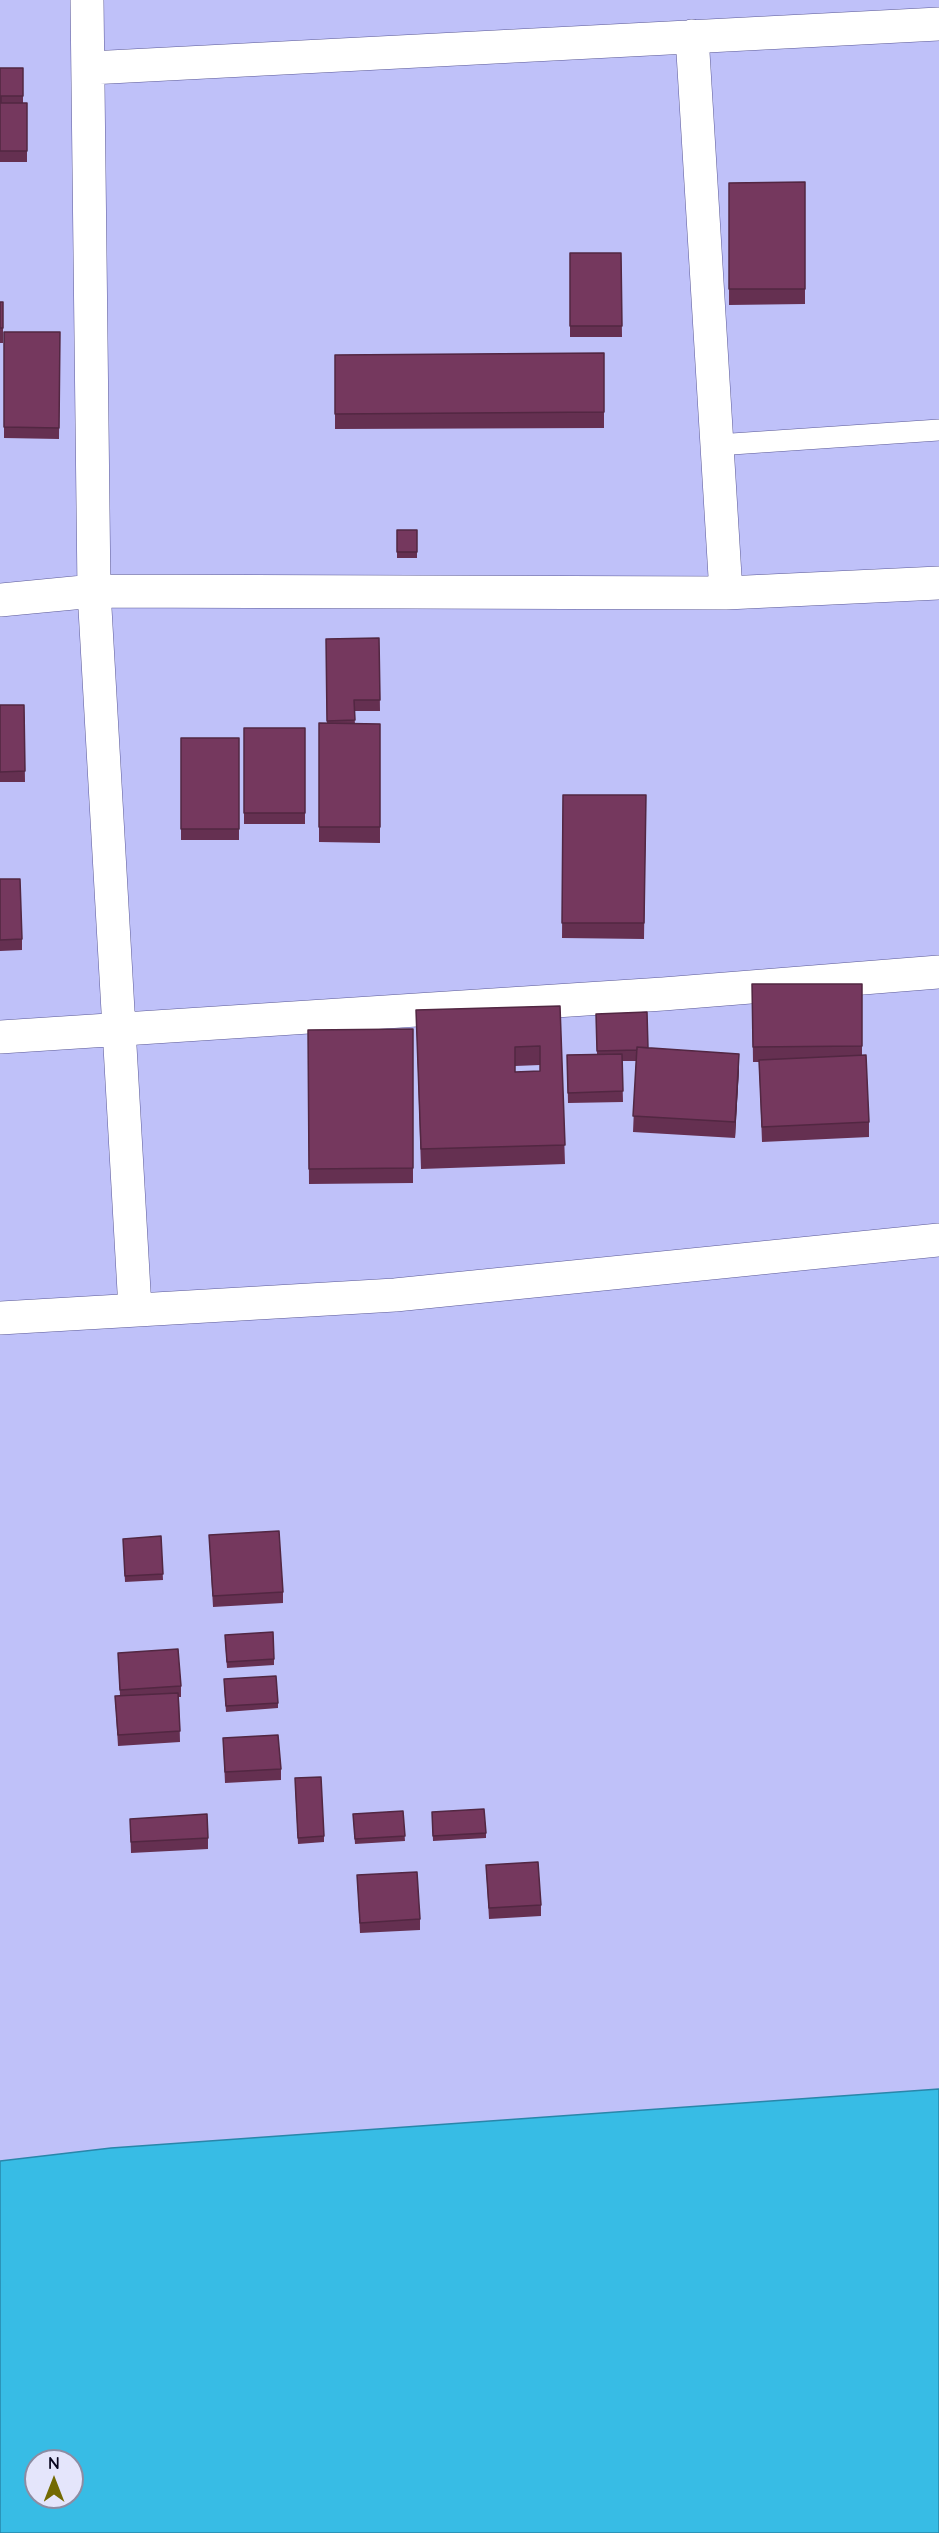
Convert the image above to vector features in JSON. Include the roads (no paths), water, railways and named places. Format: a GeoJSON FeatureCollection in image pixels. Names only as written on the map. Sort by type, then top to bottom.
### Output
{"type":"FeatureCollection","features":[{"type":"Feature","properties":{"kind":"street"},"geometry":{"type":"LineString","coordinates":[[87,0],[90,68],[94,591],[135,1310]]}},
{"type":"Feature","properties":{"kind":"street"},"geometry":{"type":"LineString","coordinates":[[90,68],[939,24]]}},
{"type":"Feature","properties":{"kind":"street"},"geometry":{"type":"LineString","coordinates":[[692,36],[726,593]]}},
{"type":"Feature","properties":{"kind":"street"},"geometry":{"type":"LineString","coordinates":[[0,600],[94,591],[726,593],[939,583]]}},
{"type":"Feature","properties":{"kind":"street"},"geometry":{"type":"LineString","coordinates":[[0,1037],[663,994],[939,972]]}},
{"type":"Feature","properties":{"kind":"street"},"geometry":{"type":"LineString","coordinates":[[0,1318],[395,1295],[939,1240]]}},
{"type":"Feature","properties":{"kind":"lane"},"geometry":{"type":"LineString","coordinates":[[717,445],[939,430]]}},
{"type":"Feature","properties":{"kind":"water"},"geometry":{"type":"Polygon","coordinates":[[[939,2089],[939,2533],[0,2533],[0,2161],[111,2148],[939,2089]]]}}]}
